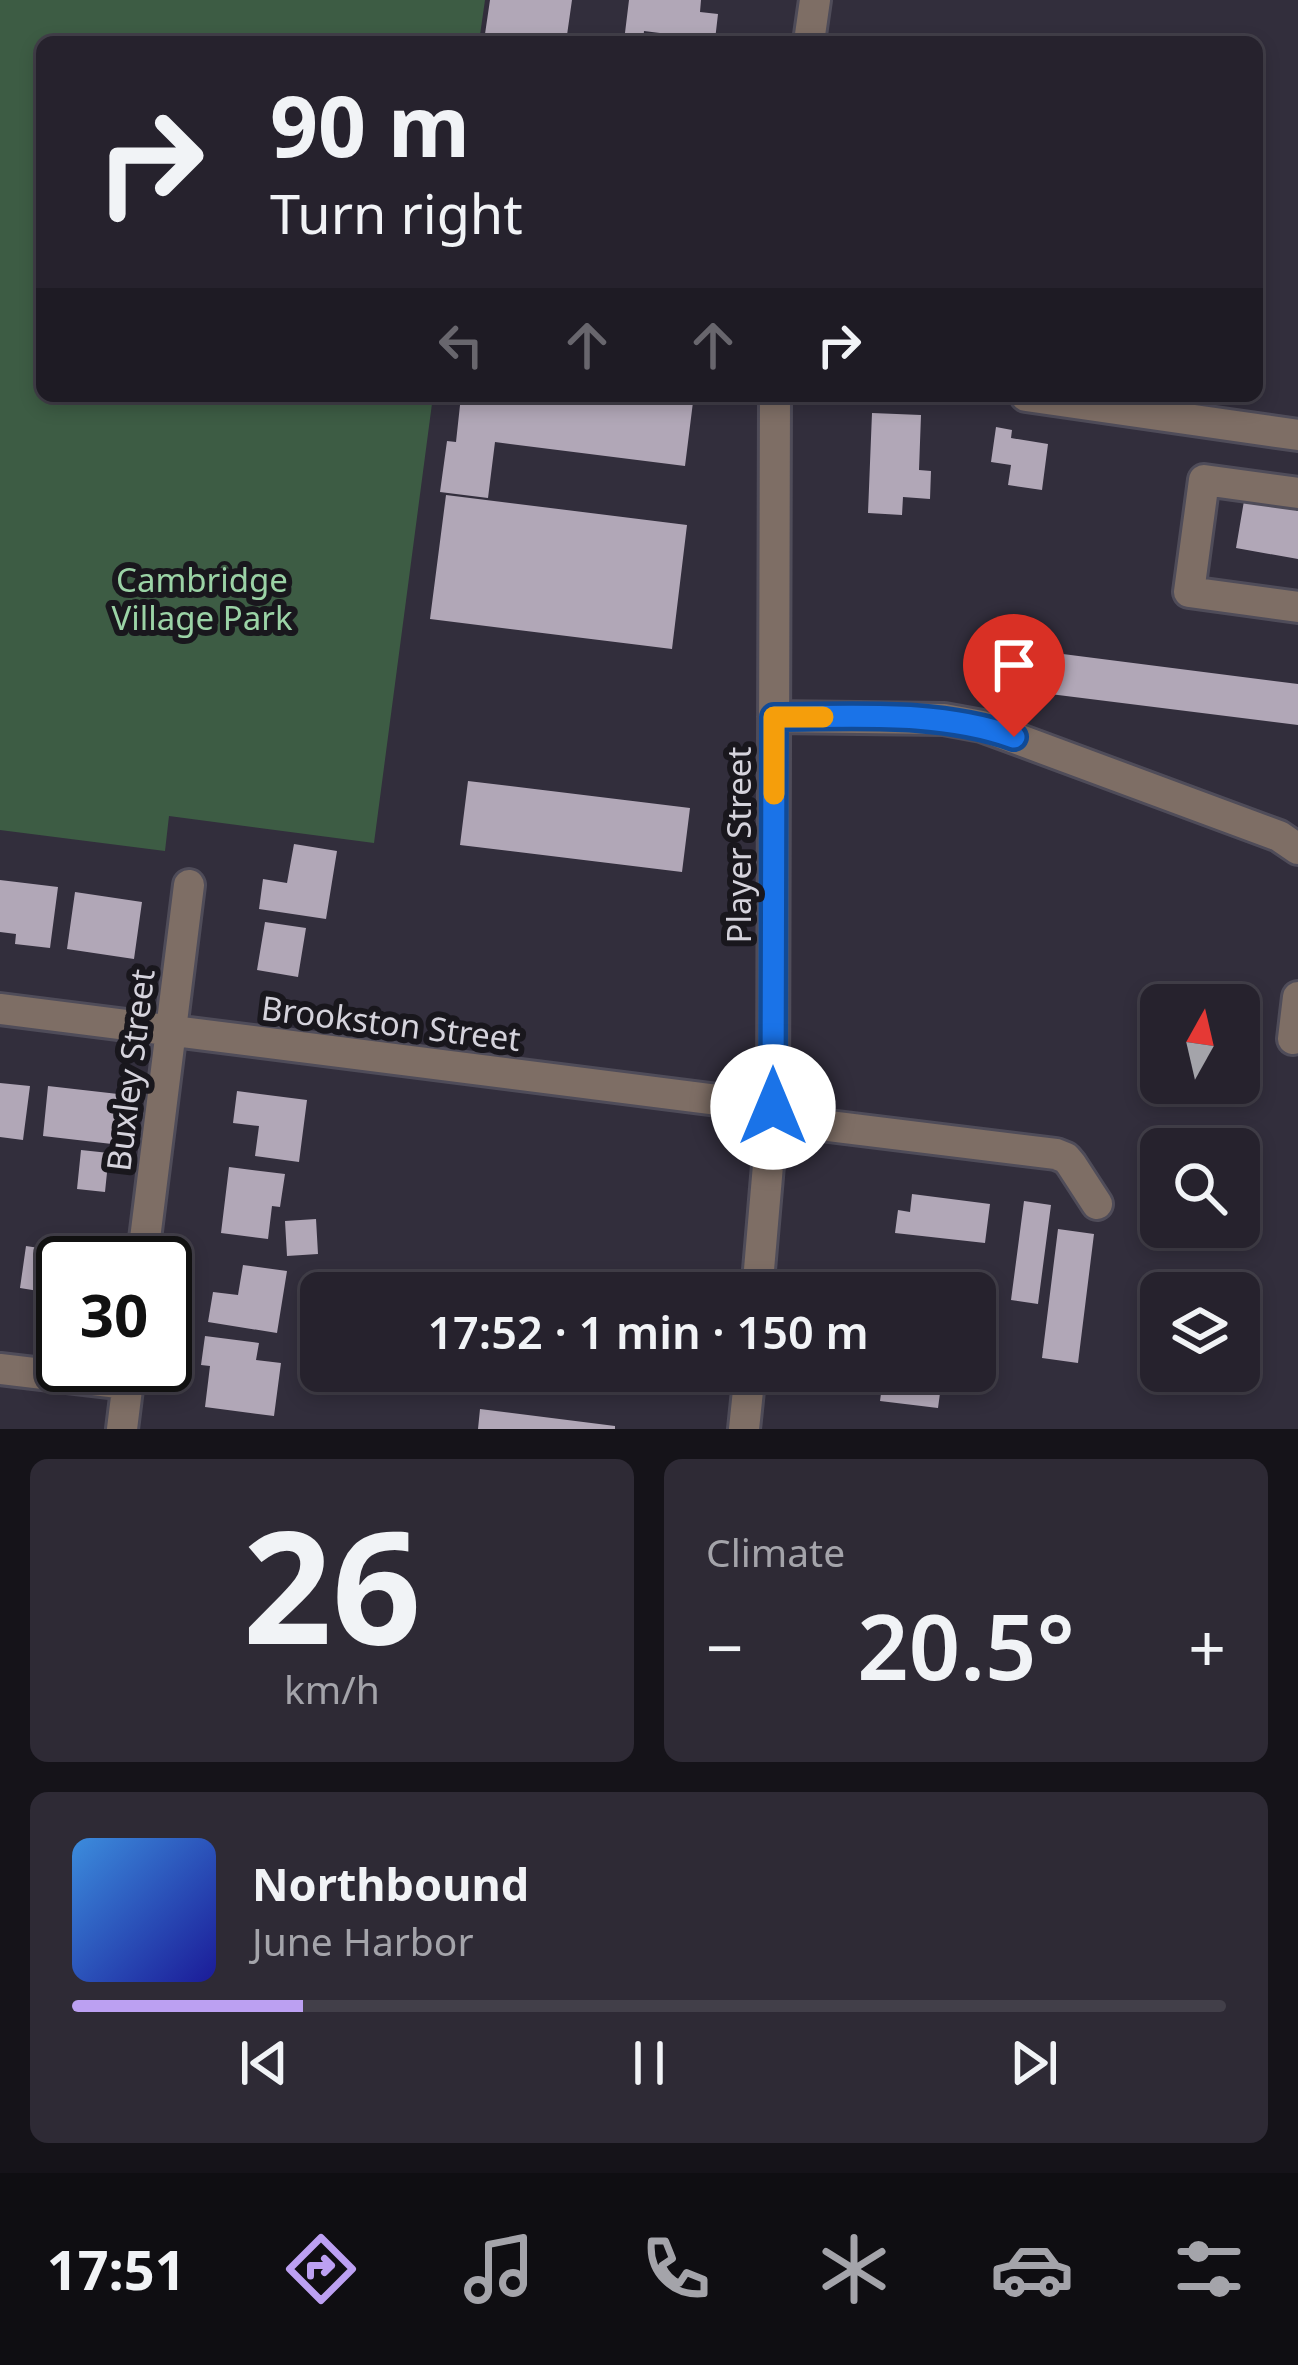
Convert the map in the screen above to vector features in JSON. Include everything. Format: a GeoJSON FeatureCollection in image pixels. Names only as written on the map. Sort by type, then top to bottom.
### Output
{"type":"FeatureCollection","features":[{"type":"Feature","properties":{"kind":"street"},"geometry":{"type":"LineString","coordinates":[[810,36],[815,0]]}},
{"type":"Feature","properties":{"kind":"street","name":"Player Street"},"geometry":{"type":"LineString","coordinates":[[759,1272],[773,1113],[775,402]]}},
{"type":"Feature","properties":{"kind":"street"},"geometry":{"type":"LineString","coordinates":[[1068,402],[1298,435]]}},
{"type":"Feature","properties":{"kind":"street"},"geometry":{"type":"LineString","coordinates":[[1298,493],[1204,480],[1190,592],[1298,608]]}},
{"type":"Feature","properties":{"kind":"street"},"geometry":{"type":"LineString","coordinates":[[774,717],[944,719],[982,726],[1279,836],[1298,849]]}},
{"type":"Feature","properties":{"kind":"street","name":"Buxley Street"},"geometry":{"type":"LineString","coordinates":[[145,1236],[189,885]]}},
{"type":"Feature","properties":{"kind":"street"},"geometry":{"type":"LineString","coordinates":[[1293,1039],[1298,997]]}},
{"type":"Feature","properties":{"kind":"street","name":"Brookston Street"},"geometry":{"type":"LineString","coordinates":[[0,1009],[1056,1154],[1071,1164],[1097,1204]]}},
{"type":"Feature","properties":{"kind":"street"},"geometry":{"type":"LineString","coordinates":[[0,1369],[36,1371]]}},
{"type":"Feature","properties":{"kind":"street"},"geometry":{"type":"LineString","coordinates":[[122,1429],[126,1392]]}},
{"type":"Feature","properties":{"kind":"street"},"geometry":{"type":"LineString","coordinates":[[744,1429],[748,1392]]}},
{"type":"Feature","properties":{"kind":"green space","name":"Cambridge Village Park"},"geometry":{"type":"Polygon","coordinates":[[[0,0],[485,0],[480,36],[36,36],[36,402],[432,402],[374,843],[169,816],[165,851],[0,830],[0,0]]]}},
{"type":"Feature","properties":{"kind":"building"},"geometry":{"type":"Polygon","coordinates":[[[490,0],[572,0],[567,36],[485,34],[490,0]]]}},
{"type":"Feature","properties":{"kind":"building"},"geometry":{"type":"Polygon","coordinates":[[[629,0],[701,0],[700,12],[718,14],[715,36],[644,31],[644,36],[625,36],[629,0]]]}},
{"type":"Feature","properties":{"kind":"building"},"geometry":{"type":"Polygon","coordinates":[[[460,402],[693,402],[685,466],[495,442],[488,498],[440,492],[447,441],[456,442],[460,402]]]}},
{"type":"Feature","properties":{"kind":"building"},"geometry":{"type":"Polygon","coordinates":[[[872,413],[921,415],[919,470],[931,471],[930,499],[903,497],[902,515],[868,513],[872,413]]]}},
{"type":"Feature","properties":{"kind":"building"},"geometry":{"type":"Polygon","coordinates":[[[996,427],[1012,430],[1011,438],[1048,444],[1042,490],[1008,485],[1011,465],[991,462],[996,427]]]}},
{"type":"Feature","properties":{"kind":"building"},"geometry":{"type":"Polygon","coordinates":[[[446,495],[687,525],[672,649],[430,619],[446,495]]]}},
{"type":"Feature","properties":{"kind":"building"},"geometry":{"type":"Polygon","coordinates":[[[1245,495],[1298,505],[1298,559],[1236,548],[1245,495]]]}},
{"type":"Feature","properties":{"kind":"building"},"geometry":{"type":"Polygon","coordinates":[[[1055,653],[1298,684],[1298,725],[1050,694],[1055,653]]]}},
{"type":"Feature","properties":{"kind":"building"},"geometry":{"type":"Polygon","coordinates":[[[468,781],[690,808],[682,872],[460,845],[468,781]]]}},
{"type":"Feature","properties":{"kind":"building"},"geometry":{"type":"Polygon","coordinates":[[[294,844],[337,851],[326,919],[259,909],[263,879],[287,883],[294,844]]]}},
{"type":"Feature","properties":{"kind":"building"},"geometry":{"type":"Polygon","coordinates":[[[0,880],[58,887],[50,948],[15,944],[16,934],[0,932],[0,880]]]}},
{"type":"Feature","properties":{"kind":"building"},"geometry":{"type":"Polygon","coordinates":[[[75,892],[142,902],[134,959],[67,949],[75,892]]]}},
{"type":"Feature","properties":{"kind":"building"},"geometry":{"type":"Polygon","coordinates":[[[265,922],[306,928],[298,977],[257,970],[265,922]]]}},
{"type":"Feature","properties":{"kind":"building"},"geometry":{"type":"Polygon","coordinates":[[[0,1083],[30,1086],[23,1140],[0,1137],[0,1083]]]}},
{"type":"Feature","properties":{"kind":"building"},"geometry":{"type":"Polygon","coordinates":[[[48,1086],[118,1094],[112,1144],[43,1136],[48,1086]]]}},
{"type":"Feature","properties":{"kind":"building"},"geometry":{"type":"Polygon","coordinates":[[[237,1091],[307,1100],[299,1162],[255,1156],[259,1126],[233,1123],[237,1091]]]}},
{"type":"Feature","properties":{"kind":"building"},"geometry":{"type":"Polygon","coordinates":[[[81,1150],[109,1153],[105,1192],[77,1189],[81,1150]]]}},
{"type":"Feature","properties":{"kind":"building"},"geometry":{"type":"Polygon","coordinates":[[[229,1167],[285,1174],[280,1207],[272,1206],[268,1239],[221,1233],[229,1167]]]}},
{"type":"Feature","properties":{"kind":"building"},"geometry":{"type":"Polygon","coordinates":[[[912,1194],[990,1204],[985,1243],[895,1233],[898,1210],[910,1212],[912,1194]]]}},
{"type":"Feature","properties":{"kind":"building"},"geometry":{"type":"Polygon","coordinates":[[[1024,1201],[1051,1205],[1038,1304],[1011,1300],[1024,1201]]]}},
{"type":"Feature","properties":{"kind":"building"},"geometry":{"type":"Polygon","coordinates":[[[316,1219],[318,1254],[287,1256],[285,1221],[316,1219]]]}},
{"type":"Feature","properties":{"kind":"building"},"geometry":{"type":"Polygon","coordinates":[[[1058,1229],[1094,1234],[1078,1363],[1042,1358],[1058,1229]]]}},
{"type":"Feature","properties":{"kind":"building"},"geometry":{"type":"Polygon","coordinates":[[[26,1246],[36,1248],[36,1291],[20,1288],[26,1246]]]}},
{"type":"Feature","properties":{"kind":"building"},"geometry":{"type":"Polygon","coordinates":[[[243,1265],[287,1271],[277,1333],[208,1322],[213,1292],[238,1295],[243,1265]]]}},
{"type":"Feature","properties":{"kind":"building"},"geometry":{"type":"Polygon","coordinates":[[[205,1336],[259,1343],[256,1360],[281,1363],[274,1416],[205,1407],[210,1366],[201,1365],[205,1336]]]}},
{"type":"Feature","properties":{"kind":"building"},"geometry":{"type":"Polygon","coordinates":[[[881,1392],[940,1392],[938,1408],[880,1401],[881,1392]]]}},
{"type":"Feature","properties":{"kind":"building"},"geometry":{"type":"Polygon","coordinates":[[[480,1409],[615,1426],[615,1429],[478,1429],[480,1409]]]}},
{"type":"Feature","properties":{"kind":"slow traffic"},"geometry":{"type":"LineString","coordinates":[[774,794],[774,717],[823,717]]}},
{"type":"Feature","properties":{"kind":"route"},"geometry":{"type":"LineString","coordinates":[[773,1107],[774,717],[944,719],[1014,737]]}}]}
